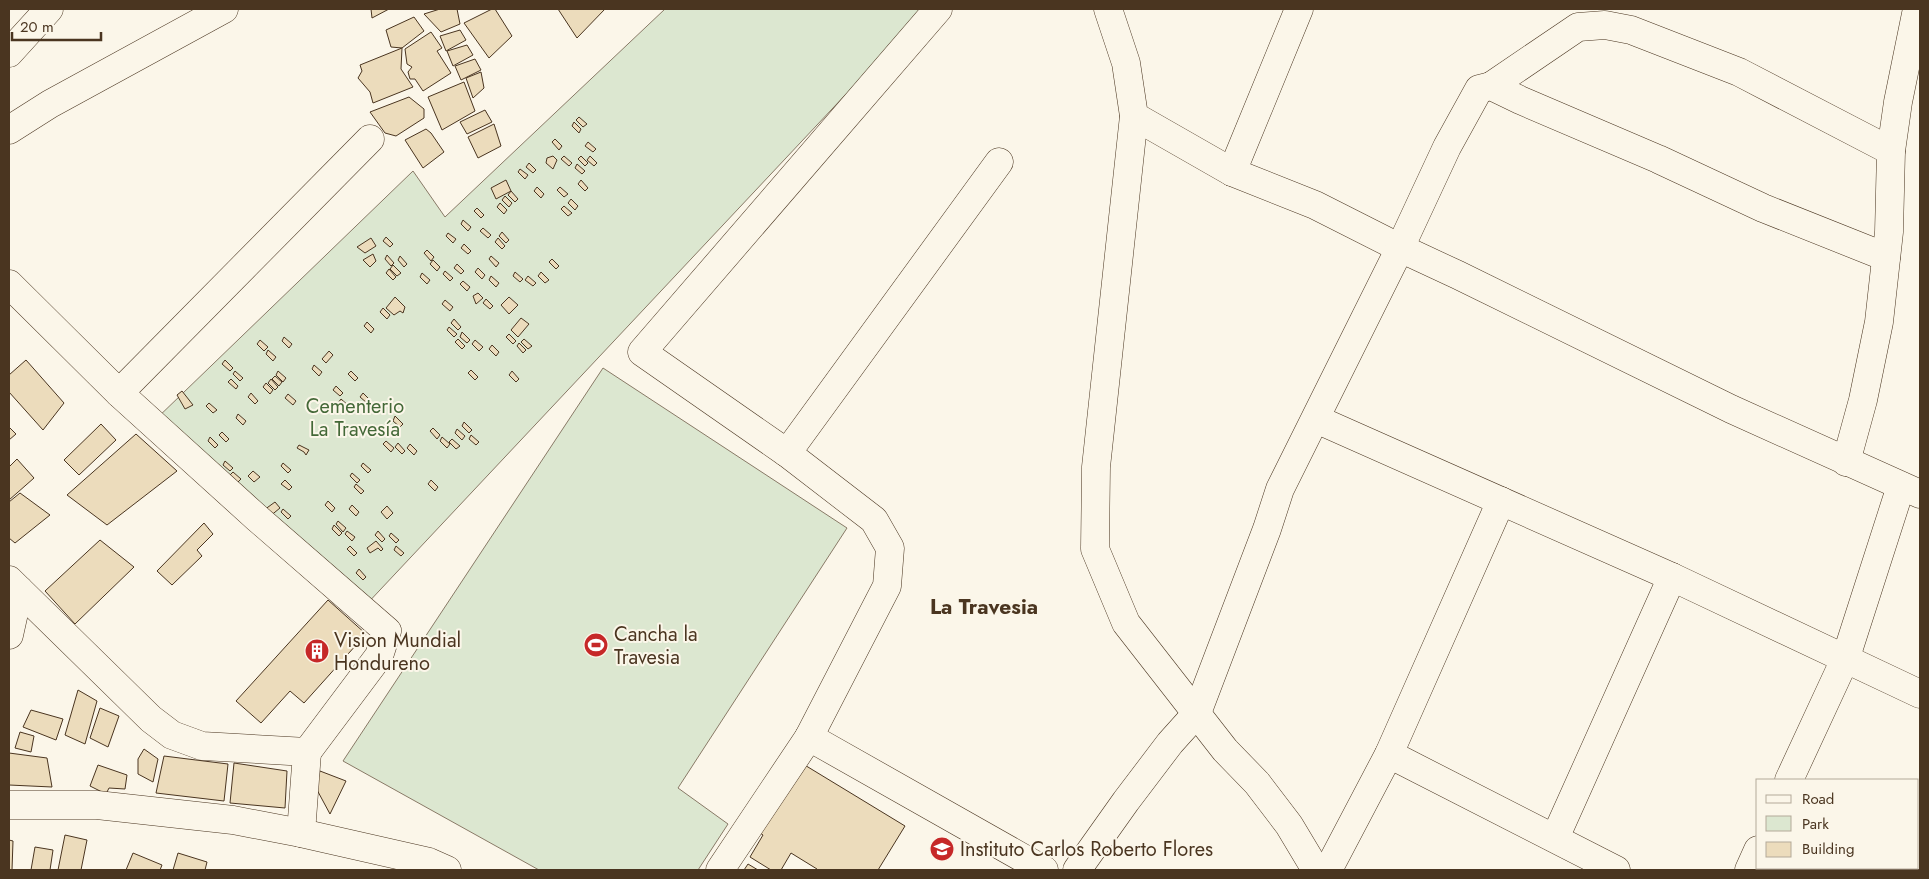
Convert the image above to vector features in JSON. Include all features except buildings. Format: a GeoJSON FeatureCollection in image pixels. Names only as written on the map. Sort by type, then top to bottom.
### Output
{"type":"FeatureCollection","features":[{"type":"Feature","properties":{"kind":"street"},"geometry":{"type":"LineString","coordinates":[[9,53],[49,9]]}},
{"type":"Feature","properties":{"kind":"street"},"geometry":{"type":"LineString","coordinates":[[9,130],[50,104],[224,9]]}},
{"type":"Feature","properties":{"kind":"street"},"geometry":{"type":"LineString","coordinates":[[720,870],[809,738],[887,586],[890,548],[874,520],[787,453],[642,352],[938,9]]}},
{"type":"Feature","properties":{"kind":"street"},"geometry":{"type":"LineString","coordinates":[[1108,9],[1126,63],[1134,116],[1096,467],[1095,549],[1126,623],[1225,750],[1257,783],[1289,825],[1316,870]]}},
{"type":"Feature","properties":{"kind":"street"},"geometry":{"type":"LineString","coordinates":[[1232,172],[1299,9]]}},
{"type":"Feature","properties":{"kind":"street"},"geometry":{"type":"LineString","coordinates":[[1846,462],[1863,400],[1879,322],[1889,232],[1891,151],[1898,102],[1916,9]]}},
{"type":"Feature","properties":{"kind":"street"},"geometry":{"type":"LineString","coordinates":[[1077,870],[1126,801],[1170,744],[1197,713],[1267,529],[1280,489],[1400,248],[1447,147],[1480,89],[1491,86],[1578,27],[1605,25],[1631,30],[1739,72],[1891,151]]}},
{"type":"Feature","properties":{"kind":"street"},"geometry":{"type":"LineString","coordinates":[[1491,86],[1658,159],[1763,208],[1886,257]]}},
{"type":"Feature","properties":{"kind":"street"},"geometry":{"type":"LineString","coordinates":[[1134,116],[1232,172],[1315,205],[1731,409],[1911,490],[1846,657],[1789,779]]}},
{"type":"Feature","properties":{"kind":"street"},"geometry":{"type":"LineString","coordinates":[[119,392],[370,139]]}},
{"type":"Feature","properties":{"kind":"street"},"geometry":{"type":"LineString","coordinates":[[787,453],[999,162]]}},
{"type":"Feature","properties":{"kind":"street"},"geometry":{"type":"LineString","coordinates":[[9,284],[119,392],[257,518],[387,631],[378,656],[307,752],[301,832]]}},
{"type":"Feature","properties":{"kind":"street"},"geometry":{"type":"LineString","coordinates":[[1316,419],[1672,577],[1846,657],[1920,694]]}},
{"type":"Feature","properties":{"kind":"street"},"geometry":{"type":"LineString","coordinates":[[1328,870],[1389,754],[1501,501]]}},
{"type":"Feature","properties":{"kind":"street"},"geometry":{"type":"LineString","coordinates":[[1555,838],[1672,577]]}},
{"type":"Feature","properties":{"kind":"street"},"geometry":{"type":"LineString","coordinates":[[14,585],[151,719],[172,735],[202,746],[307,752]]}},
{"type":"Feature","properties":{"kind":"street"},"geometry":{"type":"LineString","coordinates":[[9,635],[14,585]]}},
{"type":"Feature","properties":{"kind":"street"},"geometry":{"type":"LineString","coordinates":[[809,738],[1044,870]]}},
{"type":"Feature","properties":{"kind":"street"},"geometry":{"type":"LineString","coordinates":[[1389,754],[1616,870]]}},
{"type":"Feature","properties":{"kind":"street"},"geometry":{"type":"LineString","coordinates":[[9,805],[97,805],[233,820],[301,832],[428,862],[447,870]]}},
{"type":"Feature","properties":{"kind":"street"},"geometry":{"type":"LineString","coordinates":[[1748,870],[1756,854]]}},
{"type":"Feature","properties":{"kind":"green space","name":"Cementerio La Travesía"},"geometry":{"type":"Polygon","coordinates":[[[665,9],[926,9],[364,607],[154,421],[413,171],[445,217],[665,9]]]}},
{"type":"Feature","properties":{"kind":"green space","name":"Cancha la Travesia"},"geometry":{"type":"Polygon","coordinates":[[[603,368],[847,528],[678,788],[728,824],[698,870],[539,870],[343,761],[603,368]]]}},
{"type":"Feature","properties":{"kind":"place","name":"Cancha la Travesia"},"geometry":{"type":"Point","coordinates":[596,645]}},
{"type":"Feature","properties":{"kind":"place","name":"Vision Mundial Hondureno"},"geometry":{"type":"Point","coordinates":[317,651]}},
{"type":"Feature","properties":{"kind":"place","name":"Instituto Carlos Roberto Flores"},"geometry":{"type":"Point","coordinates":[942,849]}},
{"type":"Feature","properties":{"kind":"district","name":"La Travesia"},"geometry":{"type":"Point","coordinates":[984,607]}}]}
